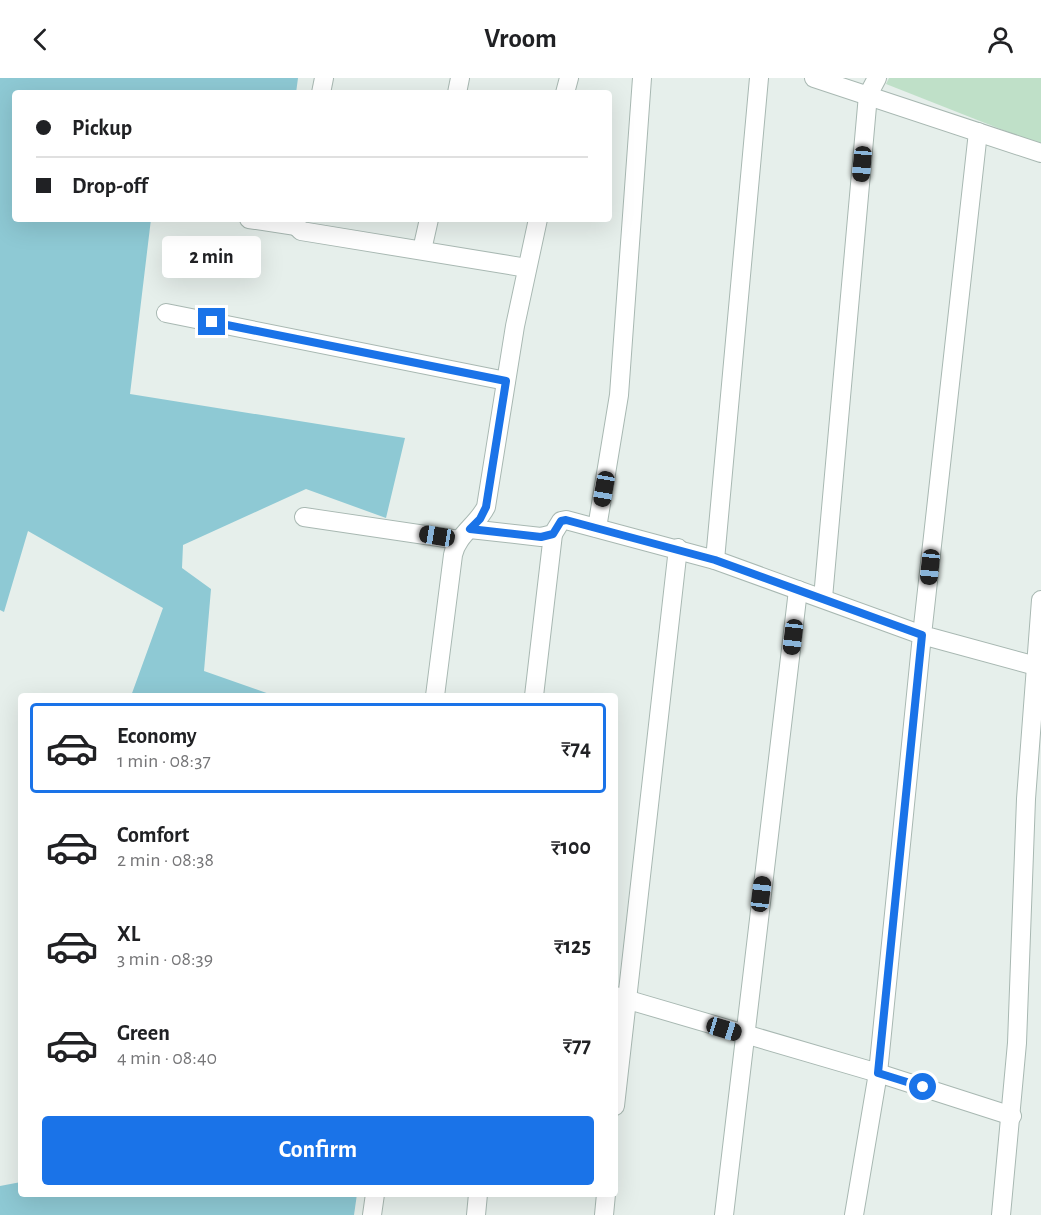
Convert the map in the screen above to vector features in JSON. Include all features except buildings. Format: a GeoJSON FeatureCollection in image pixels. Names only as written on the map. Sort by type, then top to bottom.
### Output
{"type":"FeatureCollection","features":[{"type":"Feature","properties":{"kind":"street"},"geometry":{"type":"LineString","coordinates":[[597,528],[619,395],[642,78]]}},
{"type":"Feature","properties":{"kind":"street"},"geometry":{"type":"LineString","coordinates":[[715,560],[759,78]]}},
{"type":"Feature","properties":{"kind":"street"},"geometry":{"type":"LineString","coordinates":[[814,78],[1041,153]]}},
{"type":"Feature","properties":{"kind":"street"},"geometry":{"type":"LineString","coordinates":[[823,598],[868,95],[877,78]]}},
{"type":"Feature","properties":{"kind":"street"},"geometry":{"type":"LineString","coordinates":[[855,1215],[878,1073],[922,635],[978,132]]}},
{"type":"Feature","properties":{"kind":"street"},"geometry":{"type":"LineString","coordinates":[[296,222],[301,231],[527,268]]}},
{"type":"Feature","properties":{"kind":"street"},"geometry":{"type":"LineString","coordinates":[[422,250],[428,222]]}},
{"type":"Feature","properties":{"kind":"street"},"geometry":{"type":"LineString","coordinates":[[435,693],[453,555],[464,534],[480,519],[486,507],[506,381],[537,222]]}},
{"type":"Feature","properties":{"kind":"street"},"geometry":{"type":"LineString","coordinates":[[166,314],[506,381]]}},
{"type":"Feature","properties":{"kind":"street"},"geometry":{"type":"LineString","coordinates":[[304,517],[464,534],[541,537],[553,534]]}},
{"type":"Feature","properties":{"kind":"street"},"geometry":{"type":"LineString","coordinates":[[534,693],[553,534],[561,521],[566,520],[678,548],[922,635],[1036,666]]}},
{"type":"Feature","properties":{"kind":"street"},"geometry":{"type":"LineString","coordinates":[[618,1052],[621,997],[678,548]]}},
{"type":"Feature","properties":{"kind":"street"},"geometry":{"type":"LineString","coordinates":[[724,1215],[798,590]]}},
{"type":"Feature","properties":{"kind":"street"},"geometry":{"type":"LineString","coordinates":[[1001,1215],[1012,1116],[1026,799],[1041,600]]}},
{"type":"Feature","properties":{"kind":"street"},"geometry":{"type":"LineString","coordinates":[[621,997],[878,1073],[1012,1116]]}},
{"type":"Feature","properties":{"kind":"street"},"geometry":{"type":"LineString","coordinates":[[372,1215],[375,1197]]}},
{"type":"Feature","properties":{"kind":"street"},"geometry":{"type":"LineString","coordinates":[[476,1215],[478,1197]]}},
{"type":"Feature","properties":{"kind":"street"},"geometry":{"type":"LineString","coordinates":[[604,1215],[606,1197]]}},
{"type":"Feature","properties":{"kind":"green space"},"geometry":{"type":"Polygon","coordinates":[[[889,78],[1041,78],[1041,145],[886,84],[889,78]]]}},
{"type":"Feature","properties":{"kind":"water"},"geometry":{"type":"Polygon","coordinates":[[[0,78],[298,78],[296,90],[12,90],[12,222],[151,222],[130,394],[405,438],[386,518],[306,489],[183,545],[182,568],[211,589],[204,671],[266,693],[132,693],[163,608],[28,531],[4,612],[0,610],[0,78]]]}},
{"type":"Feature","properties":{"kind":"water"},"geometry":{"type":"Polygon","coordinates":[[[18,1183],[18,1197],[357,1197],[354,1215],[0,1215],[0,1186],[18,1183]]]}},
{"type":"Feature","properties":{"kind":"route"},"geometry":{"type":"LineString","coordinates":[[212,322],[506,381],[486,507],[480,519],[470,529],[541,537],[553,534],[557,525],[566,520],[678,548],[922,635],[878,1073],[923,1087]]}}]}
